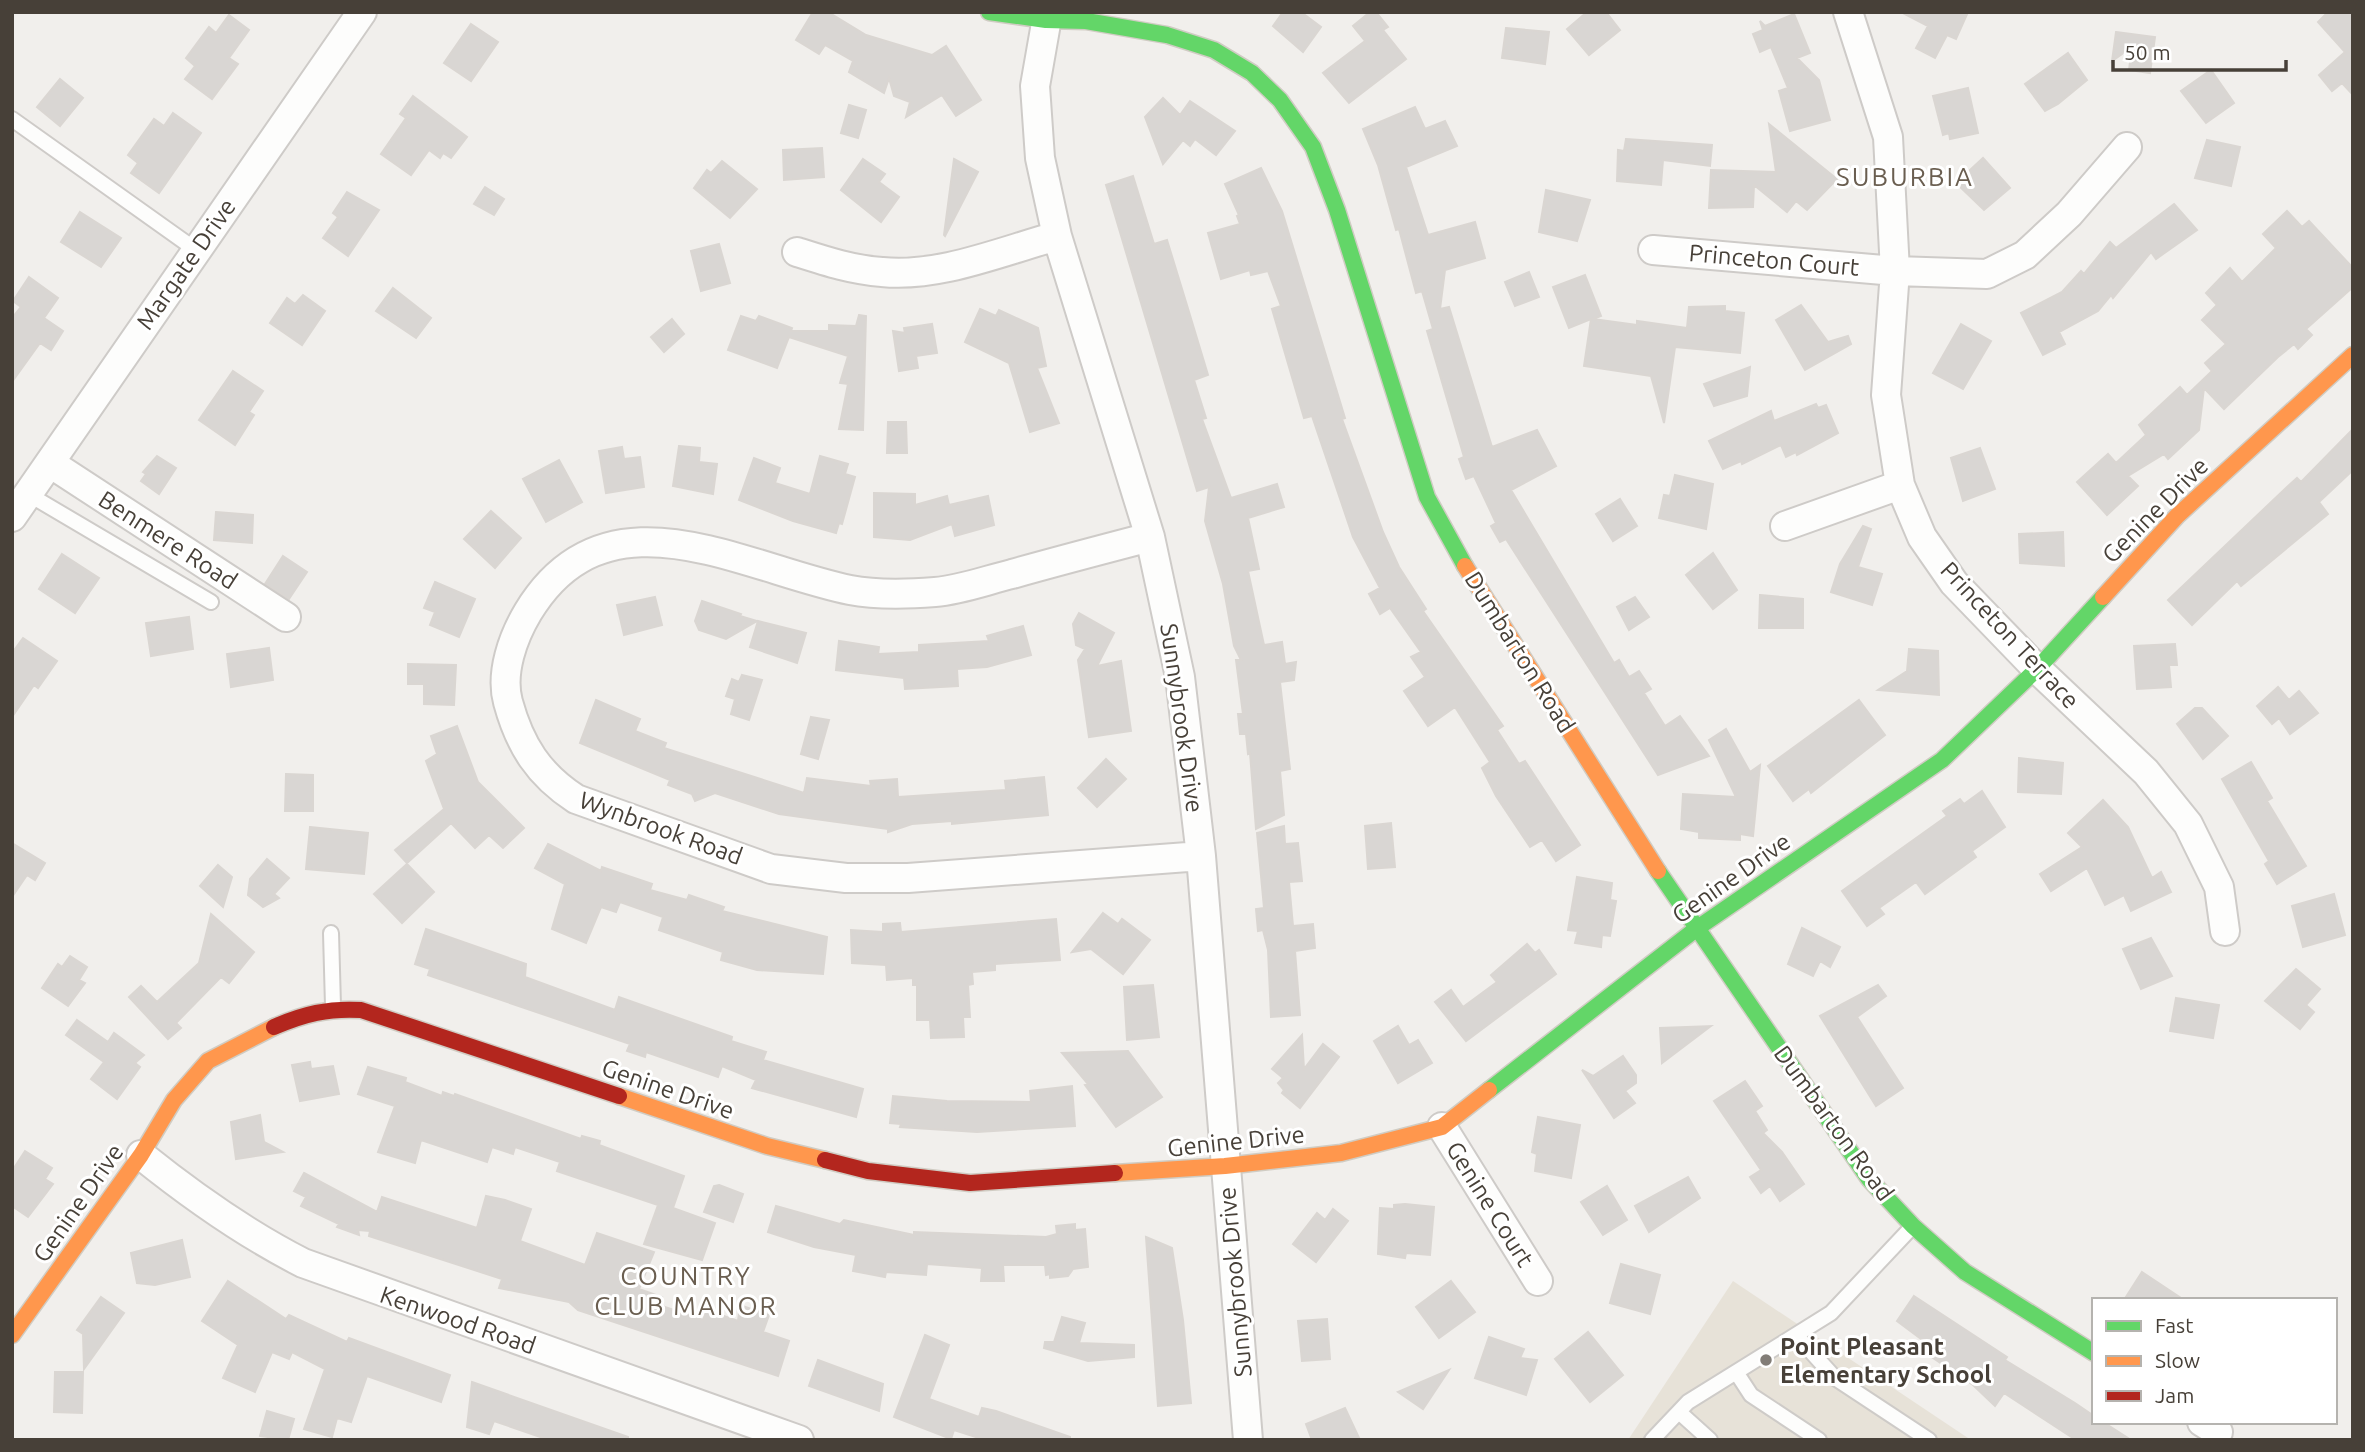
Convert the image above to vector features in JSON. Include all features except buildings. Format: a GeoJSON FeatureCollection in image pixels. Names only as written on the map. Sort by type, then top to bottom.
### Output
{"type":"FeatureCollection","features":[{"type":"Feature","properties":{"kind":"street","name":"Margate Drive"},"geometry":{"type":"LineString","coordinates":[[20,505],[362,12]]}},
{"type":"Feature","properties":{"kind":"street","name":"Dumbarton Road"},"geometry":{"type":"LineString","coordinates":[[989,12],[1086,21],[1167,35],[1214,50],[1252,73],[1280,100],[1313,148],[1337,210],[1427,497],[1476,586],[1696,929],[1869,1179],[1913,1226],[1965,1272],[2092,1352]]}},
{"type":"Feature","properties":{"kind":"street","name":"Princeton Terrace"},"geometry":{"type":"LineString","coordinates":[[1848,12],[1888,137],[1895,271],[1886,395],[1900,485],[1923,537],[1954,583],[2037,669],[2146,772],[2188,824],[2219,887],[2225,931]]}},
{"type":"Feature","properties":{"kind":"street","name":"Sunnybrook Drive"},"geometry":{"type":"LineString","coordinates":[[1047,16],[1035,86],[1040,158],[1057,236],[1150,537],[1180,677],[1201,856],[1248,1440]]}},
{"type":"Feature","properties":{"kind":"street","name":"Princeton Court"},"geometry":{"type":"LineString","coordinates":[[1653,250],[1895,271],[1987,274],[2025,255],[2069,214],[2127,147]]}},
{"type":"Feature","properties":{"kind":"street"},"geometry":{"type":"LineString","coordinates":[[797,252],[839,266],[896,272],[932,270],[1057,236]]}},
{"type":"Feature","properties":{"kind":"street","name":"Genine Drive"},"geometry":{"type":"LineString","coordinates":[[12,1335],[141,1155],[174,1100],[208,1061],[306,1013],[333,1008],[361,1010],[767,1146],[868,1171],[970,1183],[1225,1166],[1341,1153],[1442,1127],[1696,929],[1942,760],[2037,669],[2177,516],[2353,355]]}},
{"type":"Feature","properties":{"kind":"street","name":"Benmere Road"},"geometry":{"type":"LineString","coordinates":[[50,463],[286,617]]}},
{"type":"Feature","properties":{"kind":"street"},"geometry":{"type":"LineString","coordinates":[[1785,526],[1900,485]]}},
{"type":"Feature","properties":{"kind":"street","name":"Wynbrook Road"},"geometry":{"type":"LineString","coordinates":[[1150,537],[936,592],[852,590],[712,548],[670,541],[595,552],[567,567],[542,589],[524,618],[509,656],[505,692],[512,718],[527,750],[551,782],[576,799],[771,869],[846,878],[908,878],[1201,856]]}},
{"type":"Feature","properties":{"kind":"street","name":"Genine Court"},"geometry":{"type":"LineString","coordinates":[[1442,1127],[1538,1281]]}},
{"type":"Feature","properties":{"kind":"street","name":"Kenwood Road"},"geometry":{"type":"LineString","coordinates":[[141,1155],[204,1205],[264,1244],[303,1263],[799,1440]]}},
{"type":"Feature","properties":{"kind":"lane"},"geometry":{"type":"LineString","coordinates":[[12,119],[197,250]]}},
{"type":"Feature","properties":{"kind":"lane"},"geometry":{"type":"LineString","coordinates":[[20,505],[211,602]]}},
{"type":"Feature","properties":{"kind":"lane"},"geometry":{"type":"LineString","coordinates":[[331,933],[333,1008]]}},
{"type":"Feature","properties":{"kind":"lane"},"geometry":{"type":"LineString","coordinates":[[1652,1440],[1688,1402],[1831,1313],[1913,1226]]}},
{"type":"Feature","properties":{"kind":"lane"},"geometry":{"type":"LineString","coordinates":[[1796,1335],[1835,1378],[1929,1440]]}},
{"type":"Feature","properties":{"kind":"lane"},"geometry":{"type":"LineString","coordinates":[[1736,1372],[1751,1395],[1819,1440]]}},
{"type":"Feature","properties":{"kind":"lane"},"geometry":{"type":"LineString","coordinates":[[1679,1412],[1710,1440]]}},
{"type":"Feature","properties":{"kind":"shaded area","name":"Point Pleasant Elementary School"},"geometry":{"type":"Polygon","coordinates":[[[1733,1281],[1971,1440],[1628,1440],[1733,1281]]]}},
{"type":"Feature","properties":{"kind":"traffic: fast"},"geometry":{"type":"LineString","coordinates":[[989,12],[1046,20],[1086,21],[1167,35],[1214,50],[1252,73],[1280,100],[1313,147],[1337,210],[1427,497],[1465,566]]}},
{"type":"Feature","properties":{"kind":"traffic: fast"},"geometry":{"type":"LineString","coordinates":[[1489,1090],[1696,929],[1942,760],[2037,669],[2103,597]]}},
{"type":"Feature","properties":{"kind":"traffic: fast"},"geometry":{"type":"LineString","coordinates":[[1658,871],[1869,1179],[1913,1226],[1965,1272],[2092,1352]]}},
{"type":"Feature","properties":{"kind":"traffic: slow"},"geometry":{"type":"LineString","coordinates":[[2103,597],[2177,516],[2353,355]]}},
{"type":"Feature","properties":{"kind":"traffic: slow"},"geometry":{"type":"LineString","coordinates":[[1465,566],[1658,871]]}},
{"type":"Feature","properties":{"kind":"traffic: slow"},"geometry":{"type":"LineString","coordinates":[[12,1335],[141,1155],[174,1100],[208,1061],[274,1027]]}},
{"type":"Feature","properties":{"kind":"traffic: slow"},"geometry":{"type":"LineString","coordinates":[[1115,1173],[1225,1166],[1341,1153],[1442,1127],[1489,1090]]}},
{"type":"Feature","properties":{"kind":"traffic: slow"},"geometry":{"type":"LineString","coordinates":[[619,1096],[767,1146],[825,1160]]}},
{"type":"Feature","properties":{"kind":"traffic: jam"},"geometry":{"type":"LineString","coordinates":[[274,1027],[316,1013],[361,1010],[619,1096]]}},
{"type":"Feature","properties":{"kind":"traffic: jam"},"geometry":{"type":"LineString","coordinates":[[825,1160],[868,1171],[970,1183],[1115,1173]]}},
{"type":"Feature","properties":{"kind":"place","name":"Point Pleasant Elementary School"},"geometry":{"type":"Point","coordinates":[1766,1360]}},
{"type":"Feature","properties":{"kind":"district","name":"SUBURBIA"},"geometry":{"type":"Point","coordinates":[1905,176]}},
{"type":"Feature","properties":{"kind":"district","name":"COUNTRY CLUB MANOR"},"geometry":{"type":"Point","coordinates":[686,1290]}}]}
